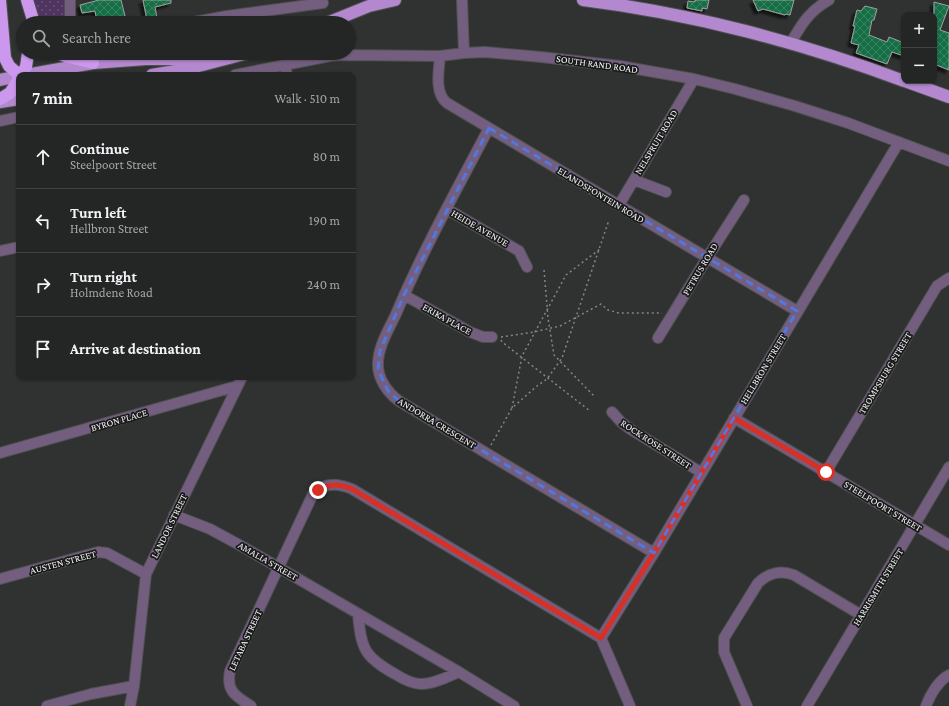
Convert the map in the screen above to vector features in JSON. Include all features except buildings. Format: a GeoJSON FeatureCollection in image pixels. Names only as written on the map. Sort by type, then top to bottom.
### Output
{"type":"FeatureCollection","features":[{"type":"Feature","properties":{"kind":"highway"},"geometry":{"type":"LineString","coordinates":[[0,0],[6,58],[9,66],[16,72]]}},
{"type":"Feature","properties":{"kind":"highway"},"geometry":{"type":"LineString","coordinates":[[26,0],[26,16]]}},
{"type":"Feature","properties":{"kind":"highway"},"geometry":{"type":"LineString","coordinates":[[26,0],[32,16]]}},
{"type":"Feature","properties":{"kind":"highway"},"geometry":{"type":"LineString","coordinates":[[22,72],[26,66],[27,60]]}},
{"type":"Feature","properties":{"kind":"highway"},"geometry":{"type":"LineString","coordinates":[[83,60],[93,62]]}},
{"type":"Feature","properties":{"kind":"highway"},"geometry":{"type":"LineString","coordinates":[[0,101],[10,93],[16,83]]}},
{"type":"Feature","properties":{"kind":"main road"},"geometry":{"type":"LineString","coordinates":[[344,16],[369,6],[395,0]]}},
{"type":"Feature","properties":{"kind":"main road"},"geometry":{"type":"LineString","coordinates":[[583,0],[656,12],[727,27],[790,44],[901,80]]}},
{"type":"Feature","properties":{"kind":"main road"},"geometry":{"type":"LineString","coordinates":[[41,72],[93,62],[128,60]]}},
{"type":"Feature","properties":{"kind":"main road"},"geometry":{"type":"LineString","coordinates":[[170,72],[219,60]]}},
{"type":"Feature","properties":{"kind":"main road"},"geometry":{"type":"LineString","coordinates":[[0,80],[16,77]]}},
{"type":"Feature","properties":{"kind":"main road"},"geometry":{"type":"LineString","coordinates":[[913,84],[949,97]]}},
{"type":"Feature","properties":{"kind":"main road"},"geometry":{"type":"LineString","coordinates":[[0,101],[16,99]]}},
{"type":"Feature","properties":{"kind":"street"},"geometry":{"type":"LineString","coordinates":[[70,0],[70,16]]}},
{"type":"Feature","properties":{"kind":"street"},"geometry":{"type":"LineString","coordinates":[[462,0],[464,53]]}},
{"type":"Feature","properties":{"kind":"street"},"geometry":{"type":"LineString","coordinates":[[790,44],[812,11],[829,0]]}},
{"type":"Feature","properties":{"kind":"street"},"geometry":{"type":"LineString","coordinates":[[250,16],[323,3]]}},
{"type":"Feature","properties":{"kind":"street","name":"SOUTH RAND ROAD"},"geometry":{"type":"LineString","coordinates":[[356,55],[440,56],[464,53],[498,53],[620,66],[694,79],[795,106],[949,161]]}},
{"type":"Feature","properties":{"kind":"street","name":"ELANDSFONTEIN ROAD"},"geometry":{"type":"LineString","coordinates":[[440,56],[439,91],[443,100],[798,312]]}},
{"type":"Feature","properties":{"kind":"street","name":"SOUTH RAND ROAD"},"geometry":{"type":"LineString","coordinates":[[266,72],[286,70],[317,60]]}},
{"type":"Feature","properties":{"kind":"street","name":"NELSPRUIT ROAD"},"geometry":{"type":"LineString","coordinates":[[619,205],[694,79]]}},
{"type":"Feature","properties":{"kind":"street"},"geometry":{"type":"LineString","coordinates":[[0,121],[16,118]]}},
{"type":"Feature","properties":{"kind":"street","name":"ANDORRA CRESCENT"},"geometry":{"type":"LineString","coordinates":[[489,128],[404,295],[380,351],[378,363],[384,385],[392,396],[654,553]]}},
{"type":"Feature","properties":{"kind":"street","name":"HELLBRON STREET"},"geometry":{"type":"LineString","coordinates":[[601,638],[654,553],[899,142]]}},
{"type":"Feature","properties":{"kind":"street"},"geometry":{"type":"LineString","coordinates":[[634,180],[666,192]]}},
{"type":"Feature","properties":{"kind":"street","name":"PETRUS ROAD"},"geometry":{"type":"LineString","coordinates":[[658,338],[744,200]]}},
{"type":"Feature","properties":{"kind":"street","name":"HEIDE AVENUE"},"geometry":{"type":"LineString","coordinates":[[447,209],[519,251],[527,267]]}},
{"type":"Feature","properties":{"kind":"street"},"geometry":{"type":"LineString","coordinates":[[0,251],[16,248]]}},
{"type":"Feature","properties":{"kind":"street","name":"TROMPSBURG STREET"},"geometry":{"type":"LineString","coordinates":[[826,472],[937,286],[949,278]]}},
{"type":"Feature","properties":{"kind":"street","name":"ERIKA PLACE"},"geometry":{"type":"LineString","coordinates":[[404,295],[470,332],[483,337],[492,336]]}},
{"type":"Feature","properties":{"kind":"street","name":"BYRON PLACE"},"geometry":{"type":"LineString","coordinates":[[0,453],[240,382]]}},
{"type":"Feature","properties":{"kind":"street","name":"LANDOR STREET"},"geometry":{"type":"LineString","coordinates":[[130,706],[134,686],[146,574],[240,382]]}},
{"type":"Feature","properties":{"kind":"street","name":"ROCK ROSE STREET"},"geometry":{"type":"LineString","coordinates":[[612,412],[620,422],[630,429],[702,473]]}},
{"type":"Feature","properties":{"kind":"street","name":"STEELPOORT STREET"},"geometry":{"type":"LineString","coordinates":[[734,418],[949,546]]}},
{"type":"Feature","properties":{"kind":"street","name":"HARRISMITH STREET"},"geometry":{"type":"LineString","coordinates":[[807,706],[949,467]]}},
{"type":"Feature","properties":{"kind":"street","name":"LETABA STREET"},"geometry":{"type":"LineString","coordinates":[[252,706],[236,697],[232,692],[229,683],[230,670],[313,494],[331,484],[341,485],[352,489],[601,638]]}},
{"type":"Feature","properties":{"kind":"street","name":"AMALIA STREET"},"geometry":{"type":"LineString","coordinates":[[174,515],[210,529],[458,672],[514,706]]}},
{"type":"Feature","properties":{"kind":"street","name":"AUSTEN STREET"},"geometry":{"type":"LineString","coordinates":[[0,579],[98,552],[107,553],[146,574]]}},
{"type":"Feature","properties":{"kind":"street"},"geometry":{"type":"LineString","coordinates":[[747,706],[726,656],[723,644],[724,638],[762,578],[777,572],[789,573],[861,615]]}},
{"type":"Feature","properties":{"kind":"street"},"geometry":{"type":"LineString","coordinates":[[358,614],[360,635],[370,658],[386,669],[417,684],[432,682],[458,672]]}},
{"type":"Feature","properties":{"kind":"street"},"geometry":{"type":"LineString","coordinates":[[601,638],[630,706]]}},
{"type":"Feature","properties":{"kind":"street"},"geometry":{"type":"LineString","coordinates":[[926,706],[934,689],[945,677],[949,675]]}},
{"type":"Feature","properties":{"kind":"street"},"geometry":{"type":"LineString","coordinates":[[46,706],[91,694],[134,686]]}},
{"type":"Feature","properties":{"kind":"path"},"geometry":{"type":"LineString","coordinates":[[512,408],[548,378],[560,362],[609,220]]}},
{"type":"Feature","properties":{"kind":"path"},"geometry":{"type":"LineString","coordinates":[[491,445],[512,408],[521,357],[534,332],[566,275],[600,249]]}},
{"type":"Feature","properties":{"kind":"path"},"geometry":{"type":"LineString","coordinates":[[544,270],[547,309],[554,355],[594,396]]}},
{"type":"Feature","properties":{"kind":"path"},"geometry":{"type":"LineString","coordinates":[[590,411],[502,342],[500,337],[534,332],[560,326],[601,304],[608,310],[619,313],[663,312]]}},
{"type":"Feature","properties":{"kind":"highlighted area"},"geometry":{"type":"Polygon","coordinates":[[[489,128],[797,311],[654,553],[399,401],[388,391],[378,369],[380,351],[404,295],[489,128]]]}},
{"type":"Feature","properties":{"kind":"shaded area"},"geometry":{"type":"Polygon","coordinates":[[[32,0],[65,0],[64,16],[34,16],[32,0]]]}},
{"type":"Feature","properties":{"kind":"route"},"geometry":{"type":"LineString","coordinates":[[318,490],[331,484],[337,484],[352,489],[601,638],[654,553],[734,418],[826,472]]}}]}
